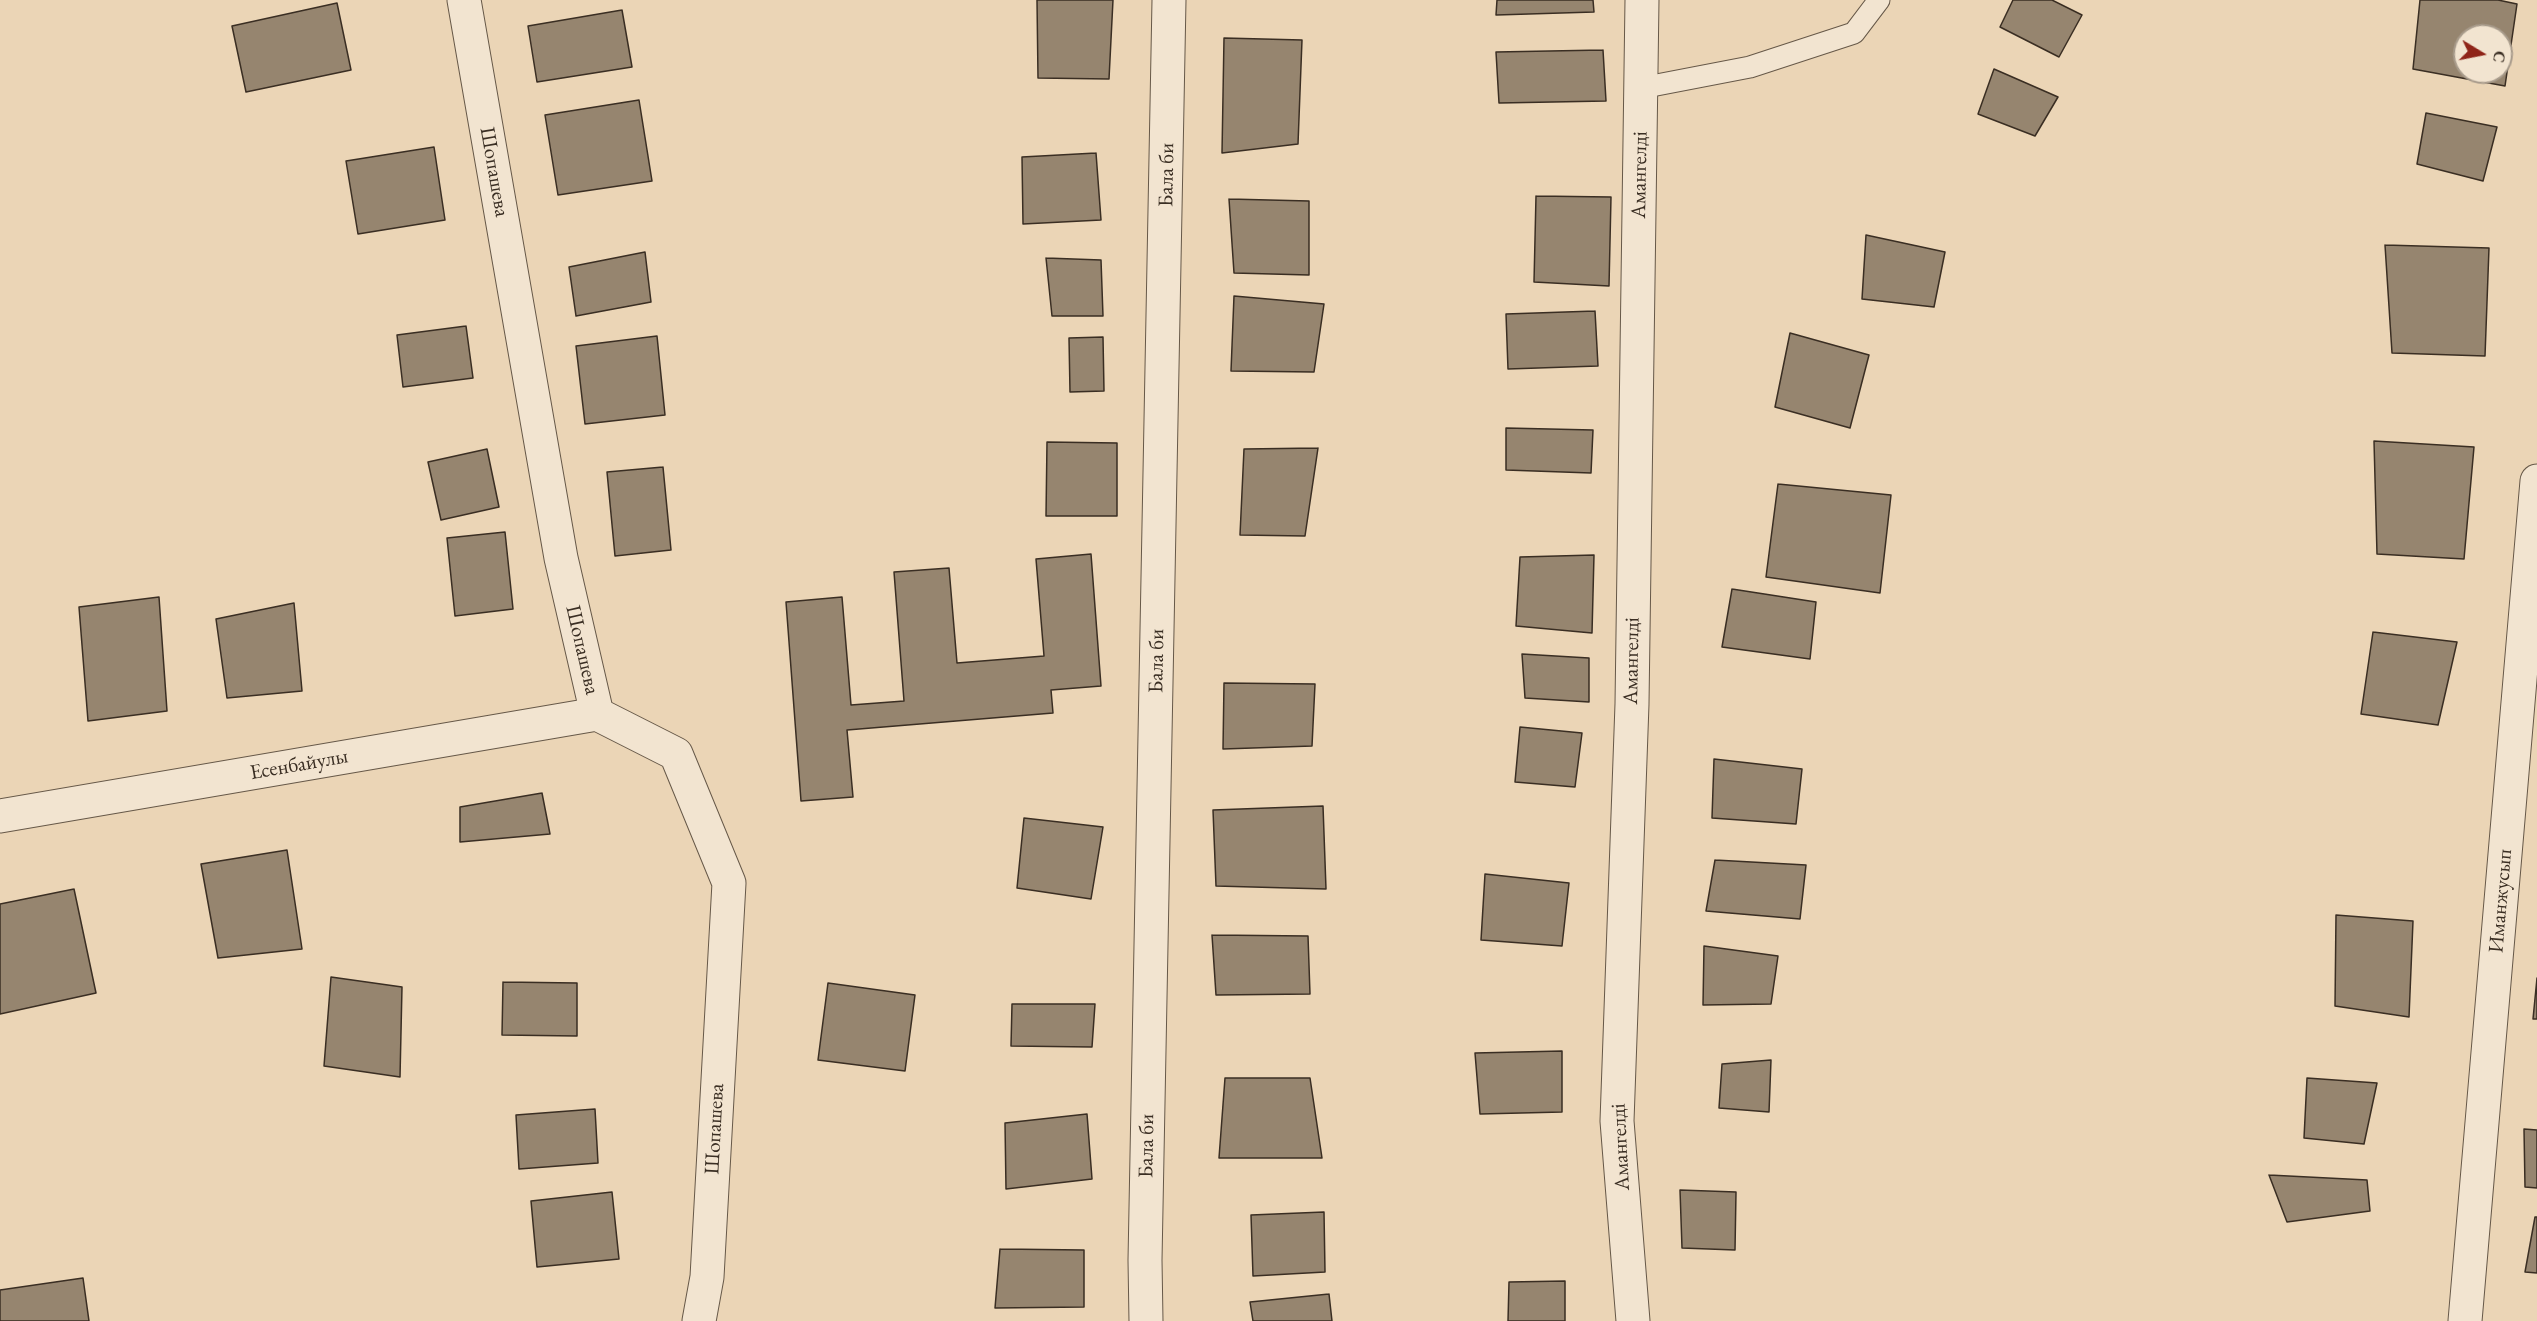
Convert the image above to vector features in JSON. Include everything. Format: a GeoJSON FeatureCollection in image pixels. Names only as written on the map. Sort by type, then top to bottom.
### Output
{"type":"FeatureCollection","features":[{"type":"Feature","properties":{"kind":"street","name":"Шопашева"},"geometry":{"type":"LineString","coordinates":[[464,0],[561,558],[597,714],[676,754],[729,883],[707,1277],[699,1321]]}},
{"type":"Feature","properties":{"kind":"street","name":"Бала би"},"geometry":{"type":"LineString","coordinates":[[1146,1321],[1145,1260],[1169,0]]}},
{"type":"Feature","properties":{"kind":"street","name":"Амангелді"},"geometry":{"type":"LineString","coordinates":[[1633,1321],[1617,1121],[1632,704],[1642,0]]}},
{"type":"Feature","properties":{"kind":"street","name":"Иманжусып"},"geometry":{"type":"LineString","coordinates":[[2465,1321],[2537,481]]}},
{"type":"Feature","properties":{"kind":"street","name":"Есенбайулы"},"geometry":{"type":"LineString","coordinates":[[0,816],[597,714]]}},
{"type":"Feature","properties":{"kind":"lane"},"geometry":{"type":"LineString","coordinates":[[1641,88],[1750,67],[1854,33],[1879,0]]}},
{"type":"Feature","properties":{"kind":"building"},"geometry":{"type":"Polygon","coordinates":[[[1037,0],[1113,0],[1109,79],[1038,78],[1037,0]]]}},
{"type":"Feature","properties":{"kind":"building"},"geometry":{"type":"Polygon","coordinates":[[[1497,0],[1593,0],[1594,12],[1496,15],[1497,0]]]}},
{"type":"Feature","properties":{"kind":"building"},"geometry":{"type":"Polygon","coordinates":[[[2013,0],[2052,0],[2082,15],[2059,57],[2000,27],[2013,0]]]}},
{"type":"Feature","properties":{"kind":"building"},"geometry":{"type":"Polygon","coordinates":[[[2420,0],[2498,0],[2517,4],[2513,31],[2513,24],[2453,24],[2453,76],[2413,69],[2420,0]]]}},
{"type":"Feature","properties":{"kind":"building"},"geometry":{"type":"Polygon","coordinates":[[[337,3],[351,70],[246,92],[232,26],[337,3]]]}},
{"type":"Feature","properties":{"kind":"building"},"geometry":{"type":"Polygon","coordinates":[[[622,10],[632,67],[537,82],[528,26],[622,10]]]}},
{"type":"Feature","properties":{"kind":"building"},"geometry":{"type":"Polygon","coordinates":[[[1224,38],[1302,40],[1298,144],[1222,153],[1224,38]]]}},
{"type":"Feature","properties":{"kind":"building"},"geometry":{"type":"Polygon","coordinates":[[[1603,50],[1606,101],[1499,103],[1496,52],[1603,50]]]}},
{"type":"Feature","properties":{"kind":"building"},"geometry":{"type":"Polygon","coordinates":[[[1994,69],[2058,97],[2035,136],[1978,114],[1994,69]]]}},
{"type":"Feature","properties":{"kind":"building"},"geometry":{"type":"Polygon","coordinates":[[[639,100],[652,181],[558,195],[545,115],[639,100]]]}},
{"type":"Feature","properties":{"kind":"building"},"geometry":{"type":"Polygon","coordinates":[[[2426,113],[2497,127],[2483,181],[2417,164],[2426,113]]]}},
{"type":"Feature","properties":{"kind":"building"},"geometry":{"type":"Polygon","coordinates":[[[434,147],[445,220],[358,234],[346,161],[434,147]]]}},
{"type":"Feature","properties":{"kind":"building"},"geometry":{"type":"Polygon","coordinates":[[[1096,153],[1101,220],[1023,224],[1022,157],[1096,153]]]}},
{"type":"Feature","properties":{"kind":"building"},"geometry":{"type":"Polygon","coordinates":[[[1536,196],[1611,197],[1609,286],[1534,282],[1536,196]]]}},
{"type":"Feature","properties":{"kind":"building"},"geometry":{"type":"Polygon","coordinates":[[[1229,199],[1309,201],[1309,275],[1234,273],[1229,199]]]}},
{"type":"Feature","properties":{"kind":"building"},"geometry":{"type":"Polygon","coordinates":[[[1866,235],[1945,252],[1934,307],[1862,299],[1866,235]]]}},
{"type":"Feature","properties":{"kind":"building"},"geometry":{"type":"Polygon","coordinates":[[[2385,245],[2489,248],[2485,356],[2392,353],[2385,245]]]}},
{"type":"Feature","properties":{"kind":"building"},"geometry":{"type":"Polygon","coordinates":[[[645,252],[651,302],[576,316],[569,267],[645,252]]]}},
{"type":"Feature","properties":{"kind":"building"},"geometry":{"type":"Polygon","coordinates":[[[1046,258],[1101,260],[1103,316],[1052,316],[1046,258]]]}},
{"type":"Feature","properties":{"kind":"building"},"geometry":{"type":"Polygon","coordinates":[[[1234,296],[1324,304],[1314,372],[1231,371],[1234,296]]]}},
{"type":"Feature","properties":{"kind":"building"},"geometry":{"type":"Polygon","coordinates":[[[1595,311],[1598,366],[1508,369],[1506,314],[1595,311]]]}},
{"type":"Feature","properties":{"kind":"building"},"geometry":{"type":"Polygon","coordinates":[[[466,326],[473,378],[403,387],[397,335],[466,326]]]}},
{"type":"Feature","properties":{"kind":"building"},"geometry":{"type":"Polygon","coordinates":[[[1790,333],[1869,355],[1850,428],[1775,407],[1790,333]]]}},
{"type":"Feature","properties":{"kind":"building"},"geometry":{"type":"Polygon","coordinates":[[[657,336],[665,415],[585,424],[576,346],[657,336]]]}},
{"type":"Feature","properties":{"kind":"building"},"geometry":{"type":"Polygon","coordinates":[[[1103,337],[1104,391],[1070,392],[1069,338],[1103,337]]]}},
{"type":"Feature","properties":{"kind":"building"},"geometry":{"type":"Polygon","coordinates":[[[1506,428],[1593,430],[1591,473],[1506,470],[1506,428]]]}},
{"type":"Feature","properties":{"kind":"building"},"geometry":{"type":"Polygon","coordinates":[[[2374,441],[2474,447],[2464,559],[2377,554],[2374,441]]]}},
{"type":"Feature","properties":{"kind":"building"},"geometry":{"type":"Polygon","coordinates":[[[1047,442],[1117,443],[1117,516],[1046,516],[1047,442]]]}},
{"type":"Feature","properties":{"kind":"building"},"geometry":{"type":"Polygon","coordinates":[[[1318,448],[1305,536],[1240,535],[1244,449],[1318,448]]]}},
{"type":"Feature","properties":{"kind":"building"},"geometry":{"type":"Polygon","coordinates":[[[487,449],[499,507],[441,520],[428,462],[487,449]]]}},
{"type":"Feature","properties":{"kind":"building"},"geometry":{"type":"Polygon","coordinates":[[[663,467],[671,550],[615,556],[607,472],[663,467]]]}},
{"type":"Feature","properties":{"kind":"building"},"geometry":{"type":"Polygon","coordinates":[[[1778,484],[1891,495],[1880,593],[1766,577],[1778,484]]]}},
{"type":"Feature","properties":{"kind":"building"},"geometry":{"type":"Polygon","coordinates":[[[505,532],[513,609],[455,616],[447,538],[505,532]]]}},
{"type":"Feature","properties":{"kind":"building"},"geometry":{"type":"Polygon","coordinates":[[[1091,554],[1101,686],[1051,690],[1053,713],[847,730],[853,797],[801,801],[786,602],[842,597],[851,705],[904,701],[894,572],[949,568],[957,663],[1044,656],[1036,559],[1091,554]]]}},
{"type":"Feature","properties":{"kind":"building"},"geometry":{"type":"Polygon","coordinates":[[[1594,555],[1592,633],[1516,626],[1520,557],[1594,555]]]}},
{"type":"Feature","properties":{"kind":"building"},"geometry":{"type":"Polygon","coordinates":[[[1732,589],[1816,602],[1810,659],[1722,647],[1732,589]]]}},
{"type":"Feature","properties":{"kind":"building"},"geometry":{"type":"Polygon","coordinates":[[[159,597],[167,711],[88,721],[79,607],[159,597]]]}},
{"type":"Feature","properties":{"kind":"building"},"geometry":{"type":"Polygon","coordinates":[[[294,603],[302,691],[227,698],[216,619],[294,603]]]}},
{"type":"Feature","properties":{"kind":"building"},"geometry":{"type":"Polygon","coordinates":[[[2373,632],[2457,642],[2438,725],[2361,714],[2373,632]]]}},
{"type":"Feature","properties":{"kind":"building"},"geometry":{"type":"Polygon","coordinates":[[[1522,654],[1589,658],[1589,702],[1525,698],[1522,654]]]}},
{"type":"Feature","properties":{"kind":"building"},"geometry":{"type":"Polygon","coordinates":[[[1224,683],[1315,684],[1312,746],[1223,749],[1224,683]]]}},
{"type":"Feature","properties":{"kind":"building"},"geometry":{"type":"Polygon","coordinates":[[[1520,727],[1582,733],[1575,787],[1515,782],[1520,727]]]}},
{"type":"Feature","properties":{"kind":"building"},"geometry":{"type":"Polygon","coordinates":[[[1714,759],[1802,769],[1796,824],[1712,818],[1714,759]]]}},
{"type":"Feature","properties":{"kind":"building"},"geometry":{"type":"Polygon","coordinates":[[[542,793],[550,834],[460,842],[460,807],[542,793]]]}},
{"type":"Feature","properties":{"kind":"building"},"geometry":{"type":"Polygon","coordinates":[[[1323,806],[1326,889],[1216,886],[1213,810],[1323,806]]]}},
{"type":"Feature","properties":{"kind":"building"},"geometry":{"type":"Polygon","coordinates":[[[1024,818],[1103,827],[1091,899],[1017,888],[1024,818]]]}},
{"type":"Feature","properties":{"kind":"building"},"geometry":{"type":"Polygon","coordinates":[[[287,850],[302,949],[218,958],[201,864],[287,850]]]}},
{"type":"Feature","properties":{"kind":"building"},"geometry":{"type":"Polygon","coordinates":[[[1715,860],[1806,865],[1800,919],[1706,911],[1715,860]]]}},
{"type":"Feature","properties":{"kind":"building"},"geometry":{"type":"Polygon","coordinates":[[[1485,874],[1569,883],[1562,946],[1481,940],[1485,874]]]}},
{"type":"Feature","properties":{"kind":"building"},"geometry":{"type":"Polygon","coordinates":[[[74,889],[96,993],[0,1014],[0,904],[74,889]]]}},
{"type":"Feature","properties":{"kind":"building"},"geometry":{"type":"Polygon","coordinates":[[[2336,915],[2413,921],[2409,1017],[2335,1006],[2336,915]]]}},
{"type":"Feature","properties":{"kind":"building"},"geometry":{"type":"Polygon","coordinates":[[[1212,935],[1308,936],[1310,994],[1216,995],[1212,935]]]}},
{"type":"Feature","properties":{"kind":"building"},"geometry":{"type":"Polygon","coordinates":[[[1704,946],[1778,956],[1771,1004],[1703,1005],[1704,946]]]}},
{"type":"Feature","properties":{"kind":"building"},"geometry":{"type":"Polygon","coordinates":[[[331,977],[402,987],[400,1077],[324,1066],[331,977]]]}},
{"type":"Feature","properties":{"kind":"building"},"geometry":{"type":"Polygon","coordinates":[[[2537,978],[2537,1019],[2533,1019],[2537,978]]]}},
{"type":"Feature","properties":{"kind":"building"},"geometry":{"type":"Polygon","coordinates":[[[503,982],[577,983],[577,1036],[502,1035],[503,982]]]}},
{"type":"Feature","properties":{"kind":"building"},"geometry":{"type":"Polygon","coordinates":[[[828,983],[915,995],[905,1071],[818,1060],[828,983]]]}},
{"type":"Feature","properties":{"kind":"building"},"geometry":{"type":"Polygon","coordinates":[[[1012,1004],[1095,1004],[1092,1047],[1011,1046],[1012,1004]]]}},
{"type":"Feature","properties":{"kind":"building"},"geometry":{"type":"Polygon","coordinates":[[[1562,1051],[1562,1112],[1480,1114],[1475,1053],[1562,1051]]]}},
{"type":"Feature","properties":{"kind":"building"},"geometry":{"type":"Polygon","coordinates":[[[1771,1060],[1769,1112],[1719,1108],[1722,1064],[1771,1060]]]}},
{"type":"Feature","properties":{"kind":"building"},"geometry":{"type":"Polygon","coordinates":[[[1225,1078],[1310,1078],[1322,1158],[1219,1158],[1225,1078]]]}},
{"type":"Feature","properties":{"kind":"building"},"geometry":{"type":"Polygon","coordinates":[[[2307,1078],[2377,1083],[2364,1144],[2304,1138],[2307,1078]]]}},
{"type":"Feature","properties":{"kind":"building"},"geometry":{"type":"Polygon","coordinates":[[[595,1109],[598,1163],[519,1169],[516,1115],[595,1109]]]}},
{"type":"Feature","properties":{"kind":"building"},"geometry":{"type":"Polygon","coordinates":[[[1087,1114],[1092,1179],[1006,1189],[1005,1123],[1087,1114]]]}},
{"type":"Feature","properties":{"kind":"building"},"geometry":{"type":"Polygon","coordinates":[[[2524,1129],[2537,1130],[2537,1188],[2525,1187],[2524,1129]]]}},
{"type":"Feature","properties":{"kind":"building"},"geometry":{"type":"Polygon","coordinates":[[[2269,1175],[2367,1180],[2370,1211],[2287,1222],[2269,1175]]]}},
{"type":"Feature","properties":{"kind":"building"},"geometry":{"type":"Polygon","coordinates":[[[1680,1190],[1736,1192],[1735,1250],[1682,1248],[1680,1190]]]}},
{"type":"Feature","properties":{"kind":"building"},"geometry":{"type":"Polygon","coordinates":[[[612,1192],[619,1259],[537,1267],[531,1201],[612,1192]]]}},
{"type":"Feature","properties":{"kind":"building"},"geometry":{"type":"Polygon","coordinates":[[[1324,1212],[1325,1272],[1253,1276],[1251,1215],[1324,1212]]]}},
{"type":"Feature","properties":{"kind":"building"},"geometry":{"type":"Polygon","coordinates":[[[2535,1217],[2537,1217],[2537,1273],[2525,1272],[2535,1217]]]}},
{"type":"Feature","properties":{"kind":"building"},"geometry":{"type":"Polygon","coordinates":[[[1000,1249],[1084,1250],[1084,1307],[995,1308],[1000,1249]]]}},
{"type":"Feature","properties":{"kind":"building"},"geometry":{"type":"Polygon","coordinates":[[[83,1278],[89,1321],[0,1321],[0,1290],[83,1278]]]}},
{"type":"Feature","properties":{"kind":"building"},"geometry":{"type":"Polygon","coordinates":[[[1565,1281],[1565,1321],[1508,1321],[1509,1282],[1565,1281]]]}},
{"type":"Feature","properties":{"kind":"building"},"geometry":{"type":"Polygon","coordinates":[[[1329,1294],[1332,1321],[1253,1321],[1250,1302],[1329,1294]]]}}]}
